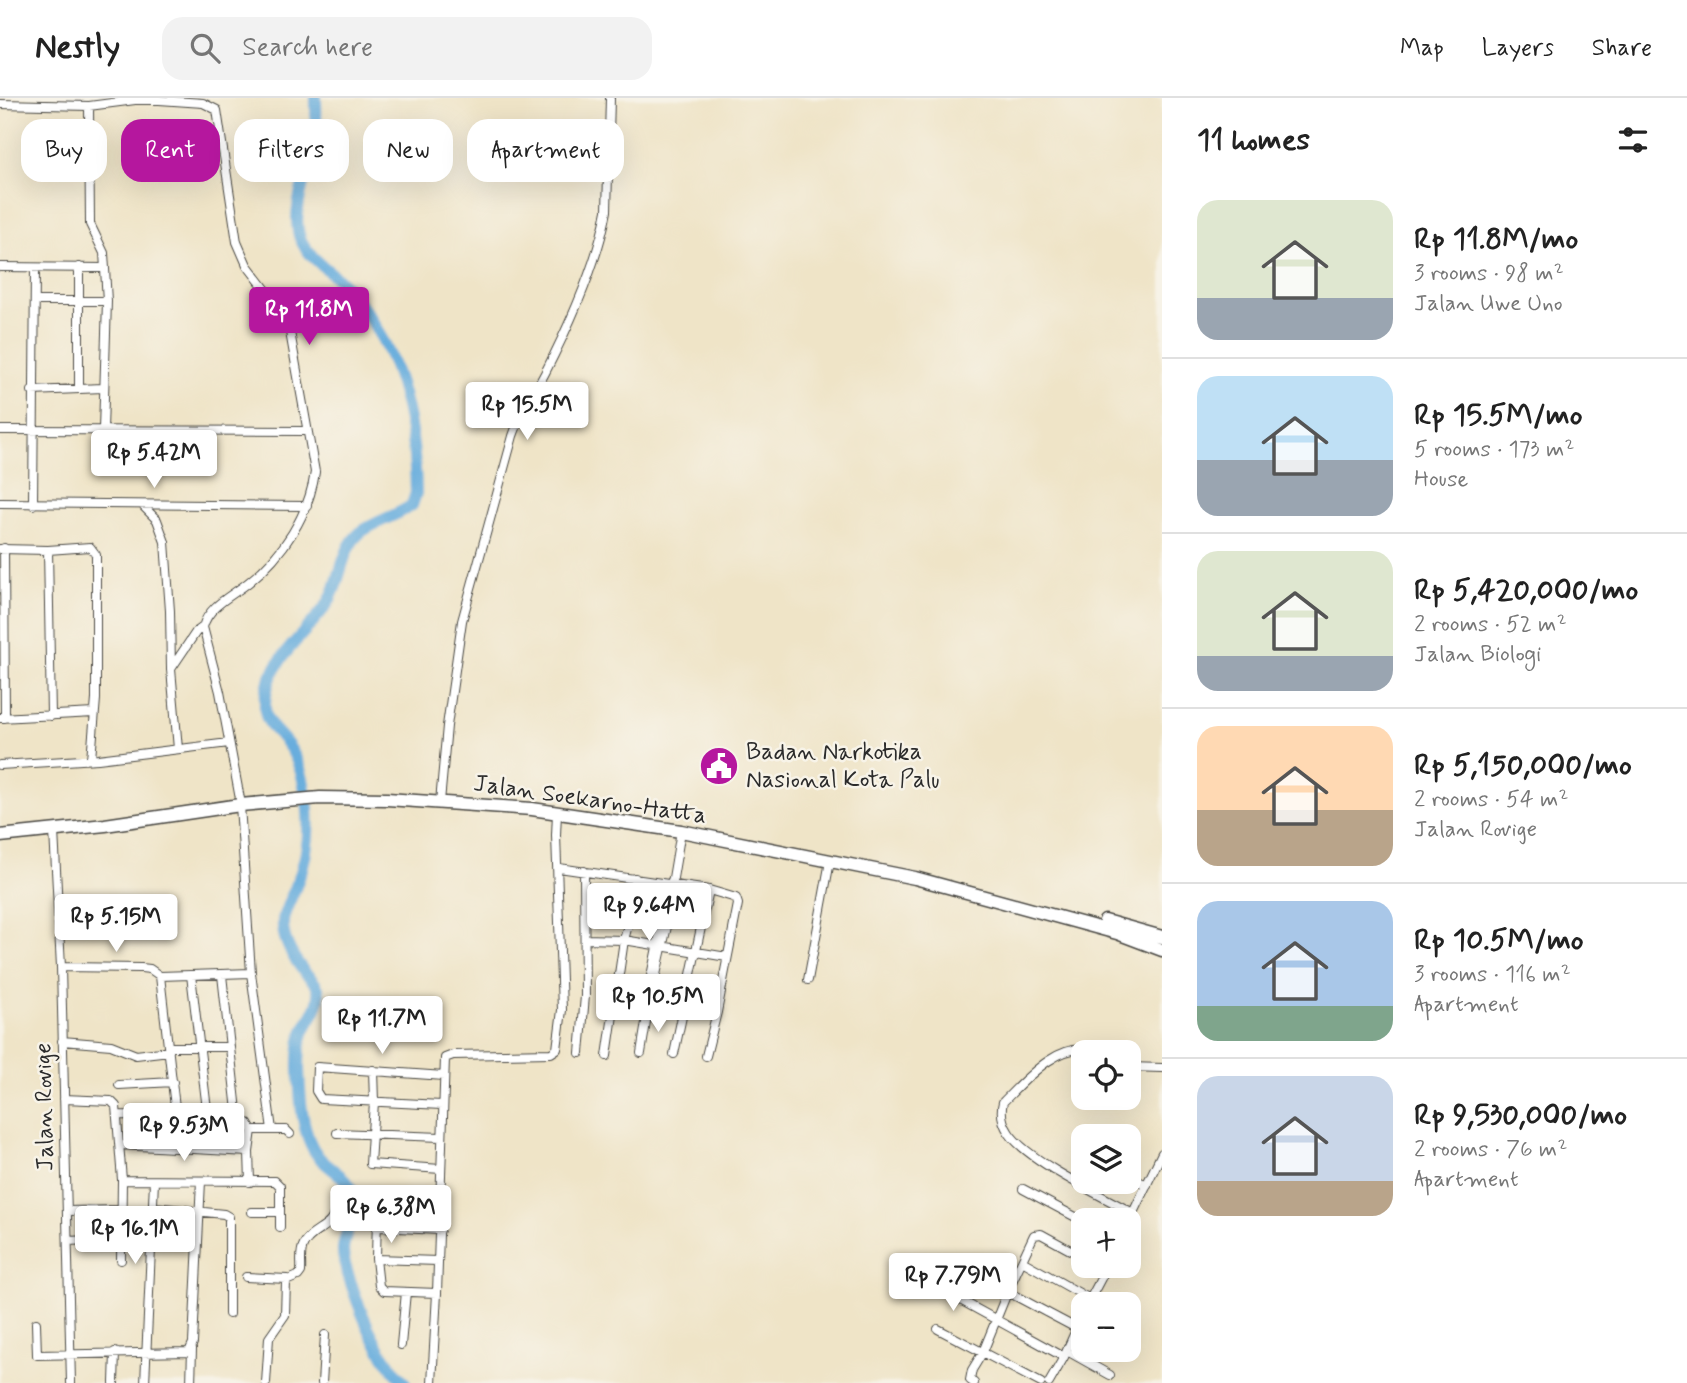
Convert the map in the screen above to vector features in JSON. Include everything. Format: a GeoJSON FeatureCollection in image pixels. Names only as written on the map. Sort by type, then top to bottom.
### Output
{"type":"FeatureCollection","features":[{"type":"Feature","properties":{"kind":"main road","name":"Jalan Soekarno-Hatta"},"geometry":{"type":"LineString","coordinates":[[0,836],[15,831],[104,818],[292,796],[379,790],[642,821],[681,831],[918,870],[1037,906],[1162,950]]}},
{"type":"Feature","properties":{"kind":"main road","name":"Jalan Soekarno-Hatta"},"geometry":{"type":"LineString","coordinates":[[440,799],[547,803],[806,851],[830,860],[930,881],[1162,937]]}},
{"type":"Feature","properties":{"kind":"main road","name":"Jalan Soekarno-Hatta"},"geometry":{"type":"LineString","coordinates":[[0,829],[54,831],[240,802]]}},
{"type":"Feature","properties":{"kind":"street"},"geometry":{"type":"LineString","coordinates":[[440,799],[462,621],[513,436],[518,421],[559,343],[604,229],[607,211],[610,98]]}},
{"type":"Feature","properties":{"kind":"street"},"geometry":{"type":"LineString","coordinates":[[0,104],[89,106],[159,100],[203,103],[217,110],[222,127],[237,242],[247,265],[273,299],[290,332],[314,472],[313,491],[300,522],[265,568],[216,605],[205,619],[203,627],[220,692],[240,802],[251,974],[272,1130]]}},
{"type":"Feature","properties":{"kind":"street"},"geometry":{"type":"LineString","coordinates":[[89,106],[90,224],[100,242],[107,301],[103,430]]}},
{"type":"Feature","properties":{"kind":"street"},"geometry":{"type":"LineString","coordinates":[[0,267],[105,268]]}},
{"type":"Feature","properties":{"kind":"street"},"geometry":{"type":"LineString","coordinates":[[79,267],[79,388]]}},
{"type":"Feature","properties":{"kind":"street"},"geometry":{"type":"LineString","coordinates":[[33,505],[32,391],[36,268]]}},
{"type":"Feature","properties":{"kind":"street"},"geometry":{"type":"LineString","coordinates":[[35,301],[107,301]]}},
{"type":"Feature","properties":{"kind":"street"},"geometry":{"type":"LineString","coordinates":[[32,391],[103,388]]}},
{"type":"Feature","properties":{"kind":"street"},"geometry":{"type":"LineString","coordinates":[[0,430],[307,431]]}},
{"type":"Feature","properties":{"kind":"street"},"geometry":{"type":"LineString","coordinates":[[0,503],[307,506]]}},
{"type":"Feature","properties":{"kind":"street"},"geometry":{"type":"LineString","coordinates":[[142,505],[157,520],[165,542],[178,749]]}},
{"type":"Feature","properties":{"kind":"street"},"geometry":{"type":"LineString","coordinates":[[92,759],[94,713],[96,555],[90,548],[2,548],[2,718],[94,713]]}},
{"type":"Feature","properties":{"kind":"street"},"geometry":{"type":"LineString","coordinates":[[48,550],[51,716]]}},
{"type":"Feature","properties":{"kind":"street"},"geometry":{"type":"LineString","coordinates":[[171,669],[195,633],[203,627]]}},
{"type":"Feature","properties":{"kind":"street"},"geometry":{"type":"LineString","coordinates":[[0,765],[92,759],[229,743]]}},
{"type":"Feature","properties":{"kind":"street"},"geometry":{"type":"LineString","coordinates":[[432,1383],[440,1230],[444,1060],[447,1056],[551,1053],[558,1049],[562,1010],[556,835],[558,813]]}},
{"type":"Feature","properties":{"kind":"street","name":"Jalan Rovige"},"geometry":{"type":"LineString","coordinates":[[54,831],[61,967],[71,1383]]}},
{"type":"Feature","properties":{"kind":"street"},"geometry":{"type":"LineString","coordinates":[[640,1053],[681,831]]}},
{"type":"Feature","properties":{"kind":"street"},"geometry":{"type":"LineString","coordinates":[[808,980],[830,860]]}},
{"type":"Feature","properties":{"kind":"street"},"geometry":{"type":"LineString","coordinates":[[559,869],[673,883],[709,890],[738,900],[706,1056]]}},
{"type":"Feature","properties":{"kind":"street"},"geometry":{"type":"LineString","coordinates":[[580,1053],[584,996],[584,871]]}},
{"type":"Feature","properties":{"kind":"street"},"geometry":{"type":"LineString","coordinates":[[607,1056],[635,878]]}},
{"type":"Feature","properties":{"kind":"street"},"geometry":{"type":"LineString","coordinates":[[674,1054],[709,890]]}},
{"type":"Feature","properties":{"kind":"street"},"geometry":{"type":"LineString","coordinates":[[584,939],[624,940],[727,957]]}},
{"type":"Feature","properties":{"kind":"street"},"geometry":{"type":"LineString","coordinates":[[61,967],[141,968],[160,976],[251,974]]}},
{"type":"Feature","properties":{"kind":"street"},"geometry":{"type":"LineString","coordinates":[[191,975],[208,1118]]}},
{"type":"Feature","properties":{"kind":"street"},"geometry":{"type":"LineString","coordinates":[[222,975],[238,1120]]}},
{"type":"Feature","properties":{"kind":"street"},"geometry":{"type":"LineString","coordinates":[[160,976],[176,1116]]}},
{"type":"Feature","properties":{"kind":"street"},"geometry":{"type":"LineString","coordinates":[[615,996],[648,1004],[717,1012]]}},
{"type":"Feature","properties":{"kind":"street"},"geometry":{"type":"LineString","coordinates":[[62,1041],[111,1045],[136,1055],[169,1049],[230,1047]]}},
{"type":"Feature","properties":{"kind":"street"},"geometry":{"type":"LineString","coordinates":[[1071,1052],[1060,1054],[1032,1074],[1001,1106],[1002,1118],[1013,1138],[1038,1158],[1117,1208]]}},
{"type":"Feature","properties":{"kind":"street"},"geometry":{"type":"LineString","coordinates":[[442,1105],[321,1100],[316,1091],[317,1067],[444,1076]]}},
{"type":"Feature","properties":{"kind":"street"},"geometry":{"type":"LineString","coordinates":[[1141,1067],[1162,1068]]}},
{"type":"Feature","properties":{"kind":"street"},"geometry":{"type":"LineString","coordinates":[[373,1070],[370,1164],[441,1169]]}},
{"type":"Feature","properties":{"kind":"street"},"geometry":{"type":"LineString","coordinates":[[119,1085],[173,1082]]}},
{"type":"Feature","properties":{"kind":"street"},"geometry":{"type":"LineString","coordinates":[[64,1099],[111,1101],[118,1115],[122,1180],[121,1261]]}},
{"type":"Feature","properties":{"kind":"street"},"geometry":{"type":"LineString","coordinates":[[118,1115],[176,1116],[248,1123],[253,1130],[249,1152],[250,1182]]}},
{"type":"Feature","properties":{"kind":"street"},"geometry":{"type":"LineString","coordinates":[[253,1130],[286,1130],[290,1133]]}},
{"type":"Feature","properties":{"kind":"street"},"geometry":{"type":"LineString","coordinates":[[337,1133],[441,1137]]}},
{"type":"Feature","properties":{"kind":"street"},"geometry":{"type":"LineString","coordinates":[[120,1145],[249,1152]]}},
{"type":"Feature","properties":{"kind":"street"},"geometry":{"type":"LineString","coordinates":[[1136,1208],[1162,1153]]}},
{"type":"Feature","properties":{"kind":"street"},"geometry":{"type":"LineString","coordinates":[[122,1180],[278,1183],[280,1227]]}},
{"type":"Feature","properties":{"kind":"street"},"geometry":{"type":"LineString","coordinates":[[145,1383],[155,1181]]}},
{"type":"Feature","properties":{"kind":"street"},"geometry":{"type":"LineString","coordinates":[[191,1383],[201,1181]]}},
{"type":"Feature","properties":{"kind":"street"},"geometry":{"type":"LineString","coordinates":[[1141,1182],[1147,1185]]}},
{"type":"Feature","properties":{"kind":"street"},"geometry":{"type":"LineString","coordinates":[[1023,1189],[1071,1215]]}},
{"type":"Feature","properties":{"kind":"street"},"geometry":{"type":"LineString","coordinates":[[374,1197],[440,1199]]}},
{"type":"Feature","properties":{"kind":"street"},"geometry":{"type":"LineString","coordinates":[[154,1207],[224,1214],[229,1217],[229,1314]]}},
{"type":"Feature","properties":{"kind":"street"},"geometry":{"type":"LineString","coordinates":[[246,1277],[287,1279],[298,1276],[303,1245],[308,1238],[329,1224],[335,1214],[335,1207]]}},
{"type":"Feature","properties":{"kind":"street"},"geometry":{"type":"LineString","coordinates":[[67,1210],[121,1210]]}},
{"type":"Feature","properties":{"kind":"street"},"geometry":{"type":"LineString","coordinates":[[252,1212],[279,1212]]}},
{"type":"Feature","properties":{"kind":"street"},"geometry":{"type":"LineString","coordinates":[[377,1214],[377,1282],[381,1289],[437,1293]]}},
{"type":"Feature","properties":{"kind":"street"},"geometry":{"type":"LineString","coordinates":[[378,1227],[440,1230]]}},
{"type":"Feature","properties":{"kind":"street"},"geometry":{"type":"LineString","coordinates":[[974,1383],[970,1380],[970,1375],[983,1352],[1008,1290],[1035,1234],[1049,1238],[1071,1251]]}},
{"type":"Feature","properties":{"kind":"street"},"geometry":{"type":"LineString","coordinates":[[68,1241],[110,1239]]}},
{"type":"Feature","properties":{"kind":"street"},"geometry":{"type":"LineString","coordinates":[[376,1259],[438,1261]]}},
{"type":"Feature","properties":{"kind":"street"},"geometry":{"type":"LineString","coordinates":[[1022,1261],[1074,1292]]}},
{"type":"Feature","properties":{"kind":"street"},"geometry":{"type":"LineString","coordinates":[[960,1263],[1071,1325]]}},
{"type":"Feature","properties":{"kind":"street"},"geometry":{"type":"LineString","coordinates":[[266,1383],[269,1338],[285,1315],[287,1279]]}},
{"type":"Feature","properties":{"kind":"street"},"geometry":{"type":"LineString","coordinates":[[924,1280],[996,1320],[1110,1375]]}},
{"type":"Feature","properties":{"kind":"street"},"geometry":{"type":"LineString","coordinates":[[401,1345],[406,1292]]}},
{"type":"Feature","properties":{"kind":"street"},"geometry":{"type":"LineString","coordinates":[[36,1324],[37,1355],[185,1353],[192,1349]]}},
{"type":"Feature","properties":{"kind":"street"},"geometry":{"type":"LineString","coordinates":[[938,1329],[1041,1383]]}},
{"type":"Feature","properties":{"kind":"street"},"geometry":{"type":"LineString","coordinates":[[321,1383],[325,1335]]}},
{"type":"Feature","properties":{"kind":"street"},"geometry":{"type":"LineString","coordinates":[[1049,1383],[1071,1340]]}},
{"type":"Feature","properties":{"kind":"street"},"geometry":{"type":"LineString","coordinates":[[114,1383],[115,1352]]}},
{"type":"Feature","properties":{"kind":"waterway"},"geometry":{"type":"LineString","coordinates":[[316,98],[315,135],[298,212],[299,235],[313,257],[345,286],[363,308],[390,356],[407,409],[416,493],[412,505],[367,528],[354,539],[328,603],[277,665],[267,689],[265,712],[271,726],[287,744],[296,760],[308,809],[305,858],[283,921],[284,934],[291,953],[315,983],[319,995],[300,1046],[302,1115],[312,1147],[318,1156],[345,1180],[352,1191],[354,1206],[344,1245],[345,1264],[373,1338],[405,1383]]}},
{"type":"Feature","properties":{"kind":"place","name":"Badan Narkotika Nasional Kota Palu"},"geometry":{"type":"Point","coordinates":[719,766]}}]}
